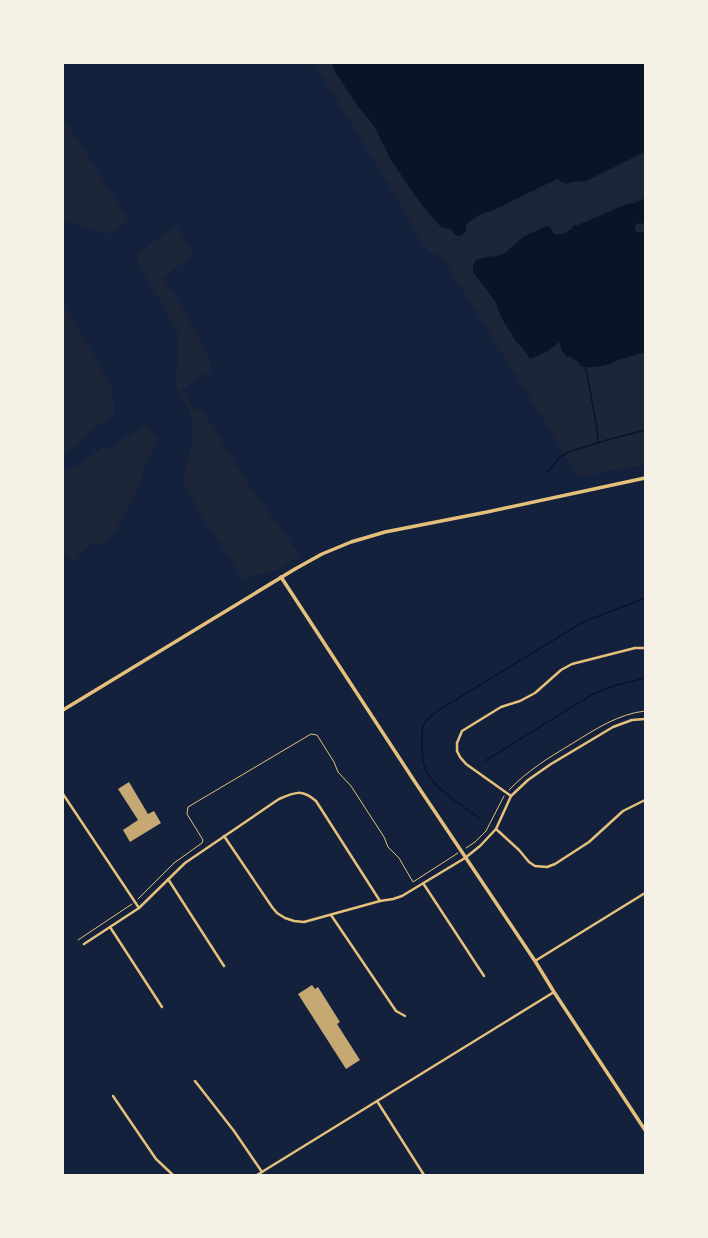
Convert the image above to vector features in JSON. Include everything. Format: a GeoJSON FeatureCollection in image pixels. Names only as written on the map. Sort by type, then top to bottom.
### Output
{"type":"FeatureCollection","features":[{"type":"Feature","properties":{"kind":"street"},"geometry":{"type":"LineString","coordinates":[[63,710],[281,577],[322,554],[351,542],[385,532],[645,478]]}},
{"type":"Feature","properties":{"kind":"street"},"geometry":{"type":"LineString","coordinates":[[281,577],[645,1130]]}},
{"type":"Feature","properties":{"kind":"street"},"geometry":{"type":"LineString","coordinates":[[511,796],[466,764],[460,757],[457,751],[457,743],[462,731],[501,707],[535,694],[561,670],[572,664],[634,648],[645,648]]}},
{"type":"Feature","properties":{"kind":"street"},"geometry":{"type":"LineString","coordinates":[[224,836],[272,907],[278,913],[294,921],[304,922],[380,901],[393,899],[402,896],[423,884],[465,858],[480,846],[496,829],[511,796],[528,780],[551,764],[600,735],[632,720],[645,719]]}},
{"type":"Feature","properties":{"kind":"street"},"geometry":{"type":"LineString","coordinates":[[84,944],[139,908],[185,863],[279,800],[290,794],[300,792],[309,795],[316,801],[380,901]]}},
{"type":"Feature","properties":{"kind":"street"},"geometry":{"type":"LineString","coordinates":[[63,794],[139,908]]}},
{"type":"Feature","properties":{"kind":"street"},"geometry":{"type":"LineString","coordinates":[[496,829],[519,850],[529,862],[535,866],[547,867],[555,864],[589,842],[623,811],[645,800]]}},
{"type":"Feature","properties":{"kind":"street"},"geometry":{"type":"LineString","coordinates":[[168,879],[224,966]]}},
{"type":"Feature","properties":{"kind":"street"},"geometry":{"type":"LineString","coordinates":[[423,884],[484,976]]}},
{"type":"Feature","properties":{"kind":"street"},"geometry":{"type":"LineString","coordinates":[[535,961],[645,893]]}},
{"type":"Feature","properties":{"kind":"street"},"geometry":{"type":"LineString","coordinates":[[331,915],[396,1011],[404,1016]]}},
{"type":"Feature","properties":{"kind":"street"},"geometry":{"type":"LineString","coordinates":[[110,927],[162,1007]]}},
{"type":"Feature","properties":{"kind":"street"},"geometry":{"type":"LineString","coordinates":[[257,1175],[554,992]]}},
{"type":"Feature","properties":{"kind":"street"},"geometry":{"type":"LineString","coordinates":[[195,1081],[234,1131],[262,1172]]}},
{"type":"Feature","properties":{"kind":"street"},"geometry":{"type":"LineString","coordinates":[[113,1096],[156,1159],[173,1175]]}},
{"type":"Feature","properties":{"kind":"street"},"geometry":{"type":"LineString","coordinates":[[377,1101],[424,1175]]}},
{"type":"Feature","properties":{"kind":"path"},"geometry":{"type":"LineString","coordinates":[[78,940],[135,902],[174,863],[203,840]]}},
{"type":"Feature","properties":{"kind":"path"},"geometry":{"type":"LineString","coordinates":[[413,882],[472,844]]}},
{"type":"Feature","properties":{"kind":"shaded area"},"geometry":{"type":"Polygon","coordinates":[[[314,63],[645,63],[645,464],[579,477],[439,252],[434,254],[424,247],[394,193],[314,63]]]}},
{"type":"Feature","properties":{"kind":"shaded area"},"geometry":{"type":"Polygon","coordinates":[[[332,63],[645,63],[645,152],[586,181],[575,181],[566,184],[557,179],[494,210],[486,212],[466,225],[466,232],[460,236],[455,235],[450,228],[446,229],[440,226],[414,194],[391,160],[374,126],[356,104],[336,73],[332,63]]]}},
{"type":"Feature","properties":{"kind":"shaded area"},"geometry":{"type":"Polygon","coordinates":[[[63,117],[129,221],[110,234],[63,221],[63,117]]]}},
{"type":"Feature","properties":{"kind":"shaded area"},"geometry":{"type":"Polygon","coordinates":[[[645,198],[645,223],[636,224],[635,229],[637,232],[645,232],[645,352],[618,360],[611,364],[596,367],[582,367],[577,361],[567,357],[562,351],[559,342],[548,351],[530,359],[521,346],[517,343],[501,317],[495,301],[473,272],[473,266],[476,260],[490,256],[494,257],[505,253],[523,237],[546,226],[549,226],[554,234],[563,234],[570,230],[574,225],[578,225],[626,204],[634,203],[645,198]]]}},
{"type":"Feature","properties":{"kind":"shaded area"},"geometry":{"type":"Polygon","coordinates":[[[176,226],[194,255],[163,277],[183,308],[211,361],[210,372],[193,381],[182,391],[194,410],[201,408],[252,490],[300,555],[278,570],[256,575],[244,580],[205,521],[183,482],[193,436],[191,414],[175,386],[179,335],[139,263],[137,254],[176,226]]]}},
{"type":"Feature","properties":{"kind":"shaded area"},"geometry":{"type":"Polygon","coordinates":[[[63,303],[112,387],[114,415],[92,430],[68,452],[63,454],[63,303]]]}},
{"type":"Feature","properties":{"kind":"shaded area"},"geometry":{"type":"Polygon","coordinates":[[[147,425],[158,442],[147,460],[139,488],[115,531],[104,545],[92,543],[73,563],[63,547],[63,472],[82,463],[101,448],[114,446],[132,433],[147,425]]]}},
{"type":"Feature","properties":{"kind":"building"},"geometry":{"type":"Polygon","coordinates":[[[129,782],[148,814],[154,811],[161,823],[130,842],[123,830],[138,820],[118,789],[129,782]]]}},
{"type":"Feature","properties":{"kind":"building"},"geometry":{"type":"Polygon","coordinates":[[[312,985],[315,989],[318,987],[340,1022],[337,1024],[360,1060],[346,1069],[298,994],[312,985]]]}},
{"type":"Feature","properties":{"kind":"waterway"},"geometry":{"type":"LineString","coordinates":[[585,367],[597,429],[598,443]]}},
{"type":"Feature","properties":{"kind":"waterway"},"geometry":{"type":"LineString","coordinates":[[548,472],[558,459],[568,452],[645,430]]}},
{"type":"Feature","properties":{"kind":"waterway"},"geometry":{"type":"LineString","coordinates":[[479,818],[439,788],[427,773],[422,751],[422,732],[424,724],[427,720],[439,710],[583,622],[645,598]]}},
{"type":"Feature","properties":{"kind":"waterway"},"geometry":{"type":"LineString","coordinates":[[485,761],[593,694],[610,687],[645,678]]}}]}
